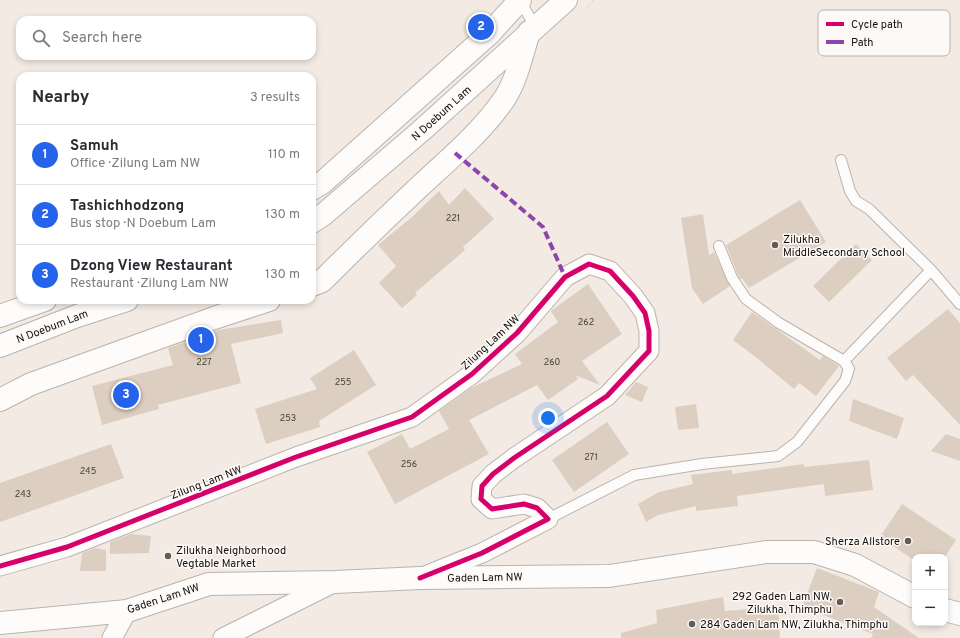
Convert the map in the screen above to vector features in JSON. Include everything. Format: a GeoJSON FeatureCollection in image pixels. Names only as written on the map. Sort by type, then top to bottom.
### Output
{"type":"FeatureCollection","features":[{"type":"Feature","properties":{"kind":"main road"},"geometry":{"type":"LineString","coordinates":[[316,187],[322,183],[490,33],[520,0]]}},
{"type":"Feature","properties":{"kind":"main road","name":"N Doebum Lam"},"geometry":{"type":"LineString","coordinates":[[316,219],[388,160],[566,0]]}},
{"type":"Feature","properties":{"kind":"main road"},"geometry":{"type":"LineString","coordinates":[[316,284],[322,281],[381,222],[456,153],[483,124],[505,98],[515,77],[532,30]]}},
{"type":"Feature","properties":{"kind":"main road"},"geometry":{"type":"LineString","coordinates":[[483,124],[488,85],[494,65]]}},
{"type":"Feature","properties":{"kind":"main road"},"geometry":{"type":"LineString","coordinates":[[0,316],[34,304]]}},
{"type":"Feature","properties":{"kind":"main road","name":"N Doebum Lam"},"geometry":{"type":"LineString","coordinates":[[0,346],[77,316],[114,304]]}},
{"type":"Feature","properties":{"kind":"main road"},"geometry":{"type":"LineString","coordinates":[[0,400],[31,384],[257,304]]}},
{"type":"Feature","properties":{"kind":"main road","name":"Gaden Lam NW"},"geometry":{"type":"LineString","coordinates":[[0,623],[127,611],[209,584],[335,582],[420,578],[608,576],[766,552],[814,552],[855,565],[912,595]]}},
{"type":"Feature","properties":{"kind":"main road"},"geometry":{"type":"LineString","coordinates":[[948,611],[960,614]]}},
{"type":"Feature","properties":{"kind":"street","name":"Zilung Lam NW"},"geometry":{"type":"LineString","coordinates":[[0,566],[67,547],[296,457],[412,417],[472,374],[517,333],[565,277],[589,264],[610,271],[633,296],[645,313],[649,331],[649,351],[607,396],[514,458],[492,474],[482,486],[481,499],[492,509],[524,504],[537,508],[548,520]]}},
{"type":"Feature","properties":{"kind":"street"},"geometry":{"type":"LineString","coordinates":[[420,578],[482,553],[548,520]]}},
{"type":"Feature","properties":{"kind":"street"},"geometry":{"type":"LineString","coordinates":[[223,638],[335,582]]}},
{"type":"Feature","properties":{"kind":"street"},"geometry":{"type":"LineString","coordinates":[[112,638],[127,611]]}},
{"type":"Feature","properties":{"kind":"lane"},"geometry":{"type":"LineString","coordinates":[[520,0],[532,30]]}},
{"type":"Feature","properties":{"kind":"lane"},"geometry":{"type":"LineString","coordinates":[[842,160],[850,192],[856,201],[869,209],[931,270],[960,304]]}},
{"type":"Feature","properties":{"kind":"lane"},"geometry":{"type":"LineString","coordinates":[[548,520],[634,475],[702,464],[778,456],[797,442],[845,381],[848,369],[844,360],[779,323],[746,299],[732,278],[719,246]]}},
{"type":"Feature","properties":{"kind":"lane"},"geometry":{"type":"LineString","coordinates":[[844,360],[931,270]]}},
{"type":"Feature","properties":{"kind":"building"},"geometry":{"type":"Polygon","coordinates":[[[465,188],[494,219],[463,247],[465,250],[415,293],[417,295],[402,308],[379,283],[396,266],[378,245],[412,217],[439,191],[449,205],[465,188]]]}},
{"type":"Feature","properties":{"kind":"building","name":"Zilukha MiddleSecondary School"},"geometry":{"type":"Polygon","coordinates":[[[800,200],[826,242],[749,288],[742,278],[740,279],[726,245],[800,200]]]}},
{"type":"Feature","properties":{"kind":"building"},"geometry":{"type":"Polygon","coordinates":[[[703,214],[709,255],[714,252],[730,286],[703,304],[692,288],[681,218],[703,214]]]}},
{"type":"Feature","properties":{"kind":"building"},"geometry":{"type":"Polygon","coordinates":[[[856,244],[872,260],[829,302],[813,286],[856,244]]]}},
{"type":"Feature","properties":{"kind":"building"},"geometry":{"type":"Polygon","coordinates":[[[588,284],[622,334],[582,361],[600,385],[575,375],[578,379],[548,400],[537,385],[469,420],[489,454],[395,504],[367,452],[402,434],[410,449],[449,429],[439,411],[471,388],[522,364],[515,354],[558,322],[551,311],[588,284]]]}},
{"type":"Feature","properties":{"kind":"building"},"geometry":{"type":"Polygon","coordinates":[[[948,309],[960,323],[960,425],[913,375],[906,381],[887,358],[948,309]]]}},
{"type":"Feature","properties":{"kind":"building"},"geometry":{"type":"Polygon","coordinates":[[[752,312],[820,360],[823,356],[839,366],[816,396],[799,383],[794,389],[733,340],[752,312]]]}},
{"type":"Feature","properties":{"kind":"building"},"geometry":{"type":"Polygon","coordinates":[[[281,320],[283,333],[231,344],[241,383],[158,405],[159,409],[102,425],[92,386],[173,365],[168,348],[218,330],[281,320]]]}},
{"type":"Feature","properties":{"kind":"building"},"geometry":{"type":"Polygon","coordinates":[[[354,350],[376,385],[319,421],[320,427],[266,444],[255,409],[317,389],[310,378],[354,350]]]}},
{"type":"Feature","properties":{"kind":"building"},"geometry":{"type":"Polygon","coordinates":[[[636,382],[648,387],[642,402],[625,395],[636,382]]]}},
{"type":"Feature","properties":{"kind":"building"},"geometry":{"type":"Polygon","coordinates":[[[853,399],[904,418],[897,439],[849,421],[853,399]]]}},
{"type":"Feature","properties":{"kind":"building"},"geometry":{"type":"Polygon","coordinates":[[[696,404],[699,428],[678,430],[675,407],[696,404]]]}},
{"type":"Feature","properties":{"kind":"building"},"geometry":{"type":"Polygon","coordinates":[[[607,422],[629,454],[574,492],[552,460],[607,422]]]}},
{"type":"Feature","properties":{"kind":"building"},"geometry":{"type":"Polygon","coordinates":[[[946,434],[960,439],[960,461],[931,451],[946,434]]]}},
{"type":"Feature","properties":{"kind":"building"},"geometry":{"type":"Polygon","coordinates":[[[111,444],[124,478],[0,522],[0,483],[111,444]]]}},
{"type":"Feature","properties":{"kind":"building"},"geometry":{"type":"Polygon","coordinates":[[[869,460],[873,490],[825,496],[824,484],[737,496],[738,506],[696,511],[696,506],[658,515],[646,522],[638,504],[659,492],[693,484],[691,475],[732,470],[732,474],[804,464],[804,467],[869,460]]]}},
{"type":"Feature","properties":{"kind":"building"},"geometry":{"type":"Polygon","coordinates":[[[902,504],[956,540],[947,554],[912,554],[912,559],[880,537],[902,504]]]}},
{"type":"Feature","properties":{"kind":"building"},"geometry":{"type":"Polygon","coordinates":[[[131,534],[151,536],[149,553],[110,554],[110,542],[131,534]]]}},
{"type":"Feature","properties":{"kind":"building"},"geometry":{"type":"Polygon","coordinates":[[[95,548],[106,550],[106,571],[80,571],[82,553],[95,548]]]}},
{"type":"Feature","properties":{"kind":"building","name":"292 Gaden Lam NW, Zilukha, Thimphu"},"geometry":{"type":"Polygon","coordinates":[[[817,568],[879,592],[874,607],[919,638],[871,638],[873,634],[802,607],[817,568]]]}},
{"type":"Feature","properties":{"kind":"building"},"geometry":{"type":"Polygon","coordinates":[[[723,597],[725,611],[778,607],[780,638],[621,638],[621,633],[657,623],[656,610],[723,597]]]}},
{"type":"Feature","properties":{"kind":"marked path"},"geometry":{"type":"LineString","coordinates":[[455,153],[543,227],[565,277]]}},
{"type":"Feature","properties":{"kind":"cycle path"},"geometry":{"type":"LineString","coordinates":[[0,566],[67,547],[296,457],[412,417],[472,374],[517,333],[565,277],[589,264],[610,271],[633,296],[645,313],[649,331],[649,351],[607,396],[514,458],[493,474],[482,486],[481,499],[492,509],[524,504],[537,508],[548,519],[482,553],[420,578]]}},
{"type":"Feature","properties":{"kind":"place","name":"Tashichhodzong"},"geometry":{"type":"Point","coordinates":[481,27]}},
{"type":"Feature","properties":{"kind":"place","name":"Zilukha MiddleSecondary School"},"geometry":{"type":"Point","coordinates":[775,245]}},
{"type":"Feature","properties":{"kind":"place","name":"Samuh"},"geometry":{"type":"Point","coordinates":[201,340]}},
{"type":"Feature","properties":{"kind":"place","name":"Dzong View Restaurant"},"geometry":{"type":"Point","coordinates":[126,395]}},
{"type":"Feature","properties":{"kind":"place","name":"Sherza Allstore"},"geometry":{"type":"Point","coordinates":[908,541]}},
{"type":"Feature","properties":{"kind":"place","name":"Zilukha Neighborhood Vegtable Market"},"geometry":{"type":"Point","coordinates":[168,556]}},
{"type":"Feature","properties":{"kind":"place","name":"292 Gaden Lam NW, Zilukha, Thimphu"},"geometry":{"type":"Point","coordinates":[840,602]}},
{"type":"Feature","properties":{"kind":"place","name":"284 Gaden Lam NW, Zilukha, Thimphu"},"geometry":{"type":"Point","coordinates":[692,624]}}]}
